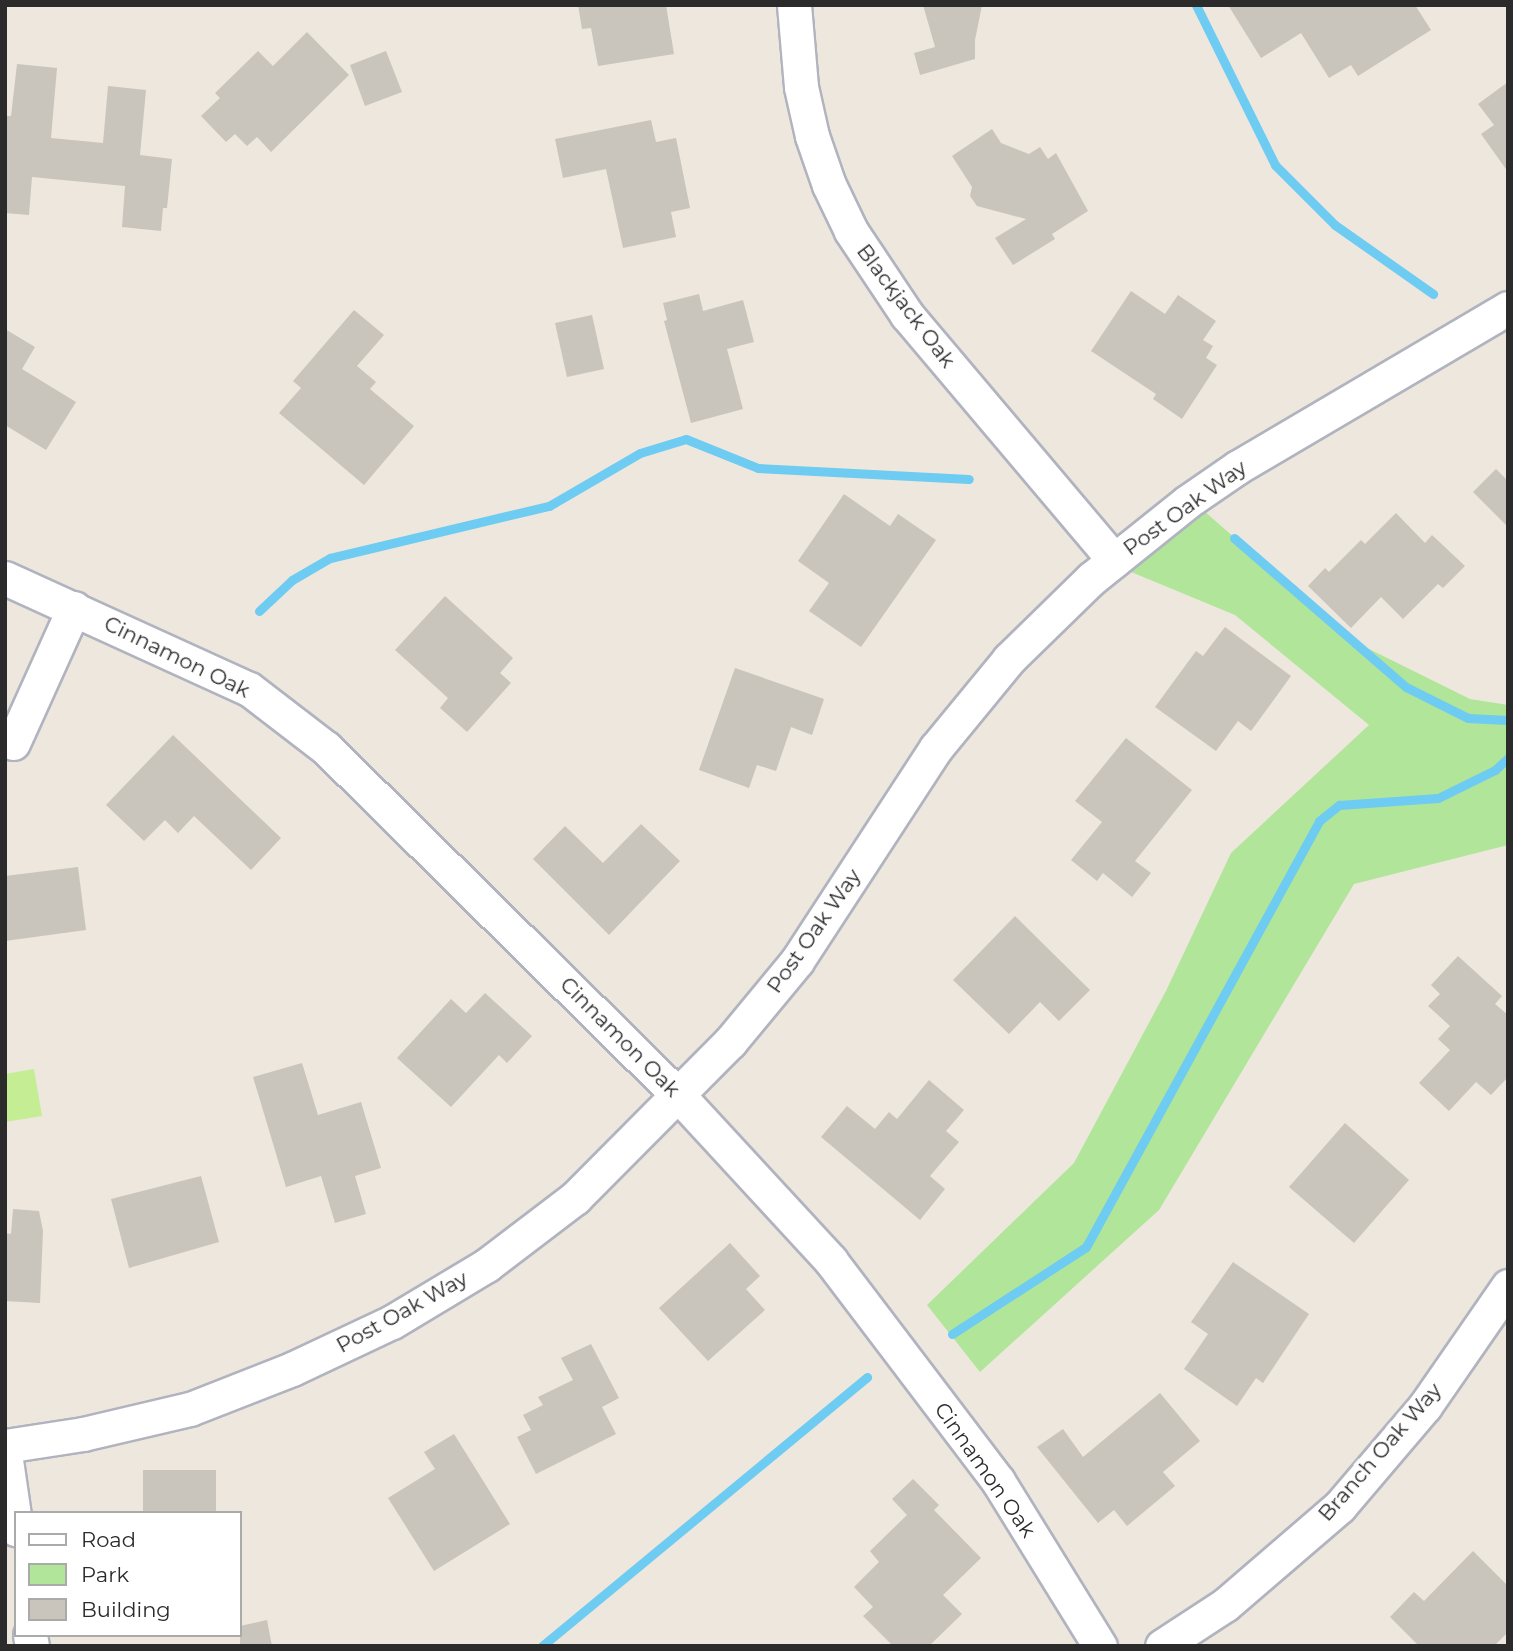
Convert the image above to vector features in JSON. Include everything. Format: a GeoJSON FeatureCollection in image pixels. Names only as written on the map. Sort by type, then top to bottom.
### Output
{"type":"FeatureCollection","features":[{"type":"Feature","properties":{"kind":"street","name":"Blackjack Oak"},"geometry":{"type":"LineString","coordinates":[[794,5],[801,87],[812,136],[829,185],[851,231],[877,274],[908,314],[1114,560]]}},
{"type":"Feature","properties":{"kind":"street","name":"Post Oak Way"},"geometry":{"type":"LineString","coordinates":[[5,1446],[83,1434],[190,1409],[292,1369],[392,1322],[487,1265],[575,1198],[730,1042],[797,961],[936,748],[1009,659],[1114,560],[1187,502],[1238,467],[1508,308]]}},
{"type":"Feature","properties":{"kind":"street","name":"Cinnamon Oak"},"geometry":{"type":"LineString","coordinates":[[5,578],[249,689],[326,748],[679,1096],[831,1261],[998,1481],[1100,1646]]}},
{"type":"Feature","properties":{"kind":"street"},"geometry":{"type":"LineString","coordinates":[[13,743],[74,608]]}},
{"type":"Feature","properties":{"kind":"street","name":"Branch Oak Way"},"geometry":{"type":"LineString","coordinates":[[1162,1646],[1225,1605],[1340,1506],[1425,1406],[1508,1286]]}},
{"type":"Feature","properties":{"kind":"street"},"geometry":{"type":"LineString","coordinates":[[5,1453],[14,1515]]}},
{"type":"Feature","properties":{"kind":"green space"},"geometry":{"type":"Polygon","coordinates":[[[1204,511],[1353,641],[1470,699],[1508,705],[1508,845],[1354,884],[1159,1210],[980,1372],[927,1305],[1074,1163],[1166,991],[1231,853],[1369,725],[1235,615],[1124,569],[1204,511]]]}},
{"type":"Feature","properties":{"kind":"green space"},"geometry":{"type":"Polygon","coordinates":[[[34,1069],[42,1116],[5,1122],[5,1074],[34,1069]]]}},
{"type":"Feature","properties":{"kind":"building"},"geometry":{"type":"Polygon","coordinates":[[[578,5],[666,5],[674,54],[598,66],[591,28],[582,29],[578,5]]]}},
{"type":"Feature","properties":{"kind":"building"},"geometry":{"type":"Polygon","coordinates":[[[923,5],[982,5],[975,40],[975,59],[920,75],[914,53],[935,47],[923,5]]]}},
{"type":"Feature","properties":{"kind":"building"},"geometry":{"type":"Polygon","coordinates":[[[1228,5],[1415,5],[1431,30],[1358,76],[1351,65],[1329,78],[1301,33],[1261,58],[1228,5]]]}},
{"type":"Feature","properties":{"kind":"building"},"geometry":{"type":"Polygon","coordinates":[[[307,32],[349,75],[271,152],[257,137],[247,146],[235,134],[226,142],[201,116],[220,98],[215,93],[258,51],[273,66],[307,32]]]}},
{"type":"Feature","properties":{"kind":"building"},"geometry":{"type":"Polygon","coordinates":[[[386,51],[402,92],[365,106],[350,65],[386,51]]]}},
{"type":"Feature","properties":{"kind":"building"},"geometry":{"type":"Polygon","coordinates":[[[17,64],[57,68],[51,138],[103,143],[108,86],[146,90],[140,155],[172,159],[167,208],[163,208],[161,231],[122,227],[125,186],[32,177],[29,215],[5,213],[5,116],[11,116],[17,64]]]}},
{"type":"Feature","properties":{"kind":"building"},"geometry":{"type":"Polygon","coordinates":[[[1508,82],[1508,172],[1481,134],[1494,125],[1478,104],[1508,82]]]}},
{"type":"Feature","properties":{"kind":"building"},"geometry":{"type":"Polygon","coordinates":[[[651,120],[656,142],[676,138],[690,208],[671,212],[676,237],[623,248],[606,169],[563,178],[555,139],[651,120]]]}},
{"type":"Feature","properties":{"kind":"building"},"geometry":{"type":"Polygon","coordinates":[[[992,129],[1001,143],[1029,154],[1040,147],[1048,159],[1056,153],[1088,211],[1052,234],[1055,239],[1013,265],[995,238],[1026,219],[977,206],[970,196],[972,187],[952,156],[992,129]]]}},
{"type":"Feature","properties":{"kind":"building"},"geometry":{"type":"Polygon","coordinates":[[[1131,291],[1165,314],[1178,295],[1216,321],[1203,340],[1213,346],[1206,358],[1217,365],[1182,419],[1153,399],[1156,394],[1091,351],[1131,291]]]}},
{"type":"Feature","properties":{"kind":"building"},"geometry":{"type":"Polygon","coordinates":[[[699,294],[703,311],[743,300],[754,342],[727,349],[743,409],[691,423],[664,321],[667,320],[663,303],[699,294]]]}},
{"type":"Feature","properties":{"kind":"building"},"geometry":{"type":"Polygon","coordinates":[[[354,310],[384,335],[357,366],[376,382],[370,389],[414,426],[364,485],[279,413],[301,388],[293,381],[354,310]]]}},
{"type":"Feature","properties":{"kind":"building"},"geometry":{"type":"Polygon","coordinates":[[[592,315],[604,369],[567,377],[555,323],[592,315]]]}},
{"type":"Feature","properties":{"kind":"building"},"geometry":{"type":"Polygon","coordinates":[[[5,329],[35,347],[22,369],[76,402],[46,450],[5,425],[5,329]]]}},
{"type":"Feature","properties":{"kind":"building"},"geometry":{"type":"Polygon","coordinates":[[[1496,469],[1508,481],[1508,527],[1473,492],[1496,469]]]}},
{"type":"Feature","properties":{"kind":"building"},"geometry":{"type":"Polygon","coordinates":[[[844,494],[890,526],[898,514],[936,540],[861,647],[809,611],[829,583],[798,561],[844,494]]]}},
{"type":"Feature","properties":{"kind":"building"},"geometry":{"type":"Polygon","coordinates":[[[1396,513],[1425,543],[1432,535],[1465,566],[1443,588],[1438,584],[1403,619],[1381,597],[1351,628],[1308,586],[1325,568],[1329,572],[1361,540],[1365,544],[1396,513]]]}},
{"type":"Feature","properties":{"kind":"building"},"geometry":{"type":"Polygon","coordinates":[[[445,596],[513,658],[500,673],[511,683],[467,732],[440,708],[448,698],[395,650],[445,596]]]}},
{"type":"Feature","properties":{"kind":"building"},"geometry":{"type":"Polygon","coordinates":[[[1225,627],[1291,676],[1251,731],[1238,721],[1216,751],[1155,707],[1196,651],[1203,656],[1225,627]]]}},
{"type":"Feature","properties":{"kind":"building"},"geometry":{"type":"Polygon","coordinates":[[[735,668],[824,699],[812,735],[791,727],[776,771],[757,765],[749,788],[699,770],[735,668]]]}},
{"type":"Feature","properties":{"kind":"building"},"geometry":{"type":"Polygon","coordinates":[[[173,735],[281,838],[251,870],[194,816],[178,833],[165,820],[144,841],[106,805],[173,735]]]}},
{"type":"Feature","properties":{"kind":"building"},"geometry":{"type":"Polygon","coordinates":[[[1126,738],[1192,790],[1135,861],[1151,873],[1132,897],[1103,873],[1097,881],[1071,860],[1102,822],[1075,801],[1126,738]]]}},
{"type":"Feature","properties":{"kind":"building"},"geometry":{"type":"Polygon","coordinates":[[[641,824],[680,861],[609,935],[533,859],[565,826],[603,863],[641,824]]]}},
{"type":"Feature","properties":{"kind":"building"},"geometry":{"type":"Polygon","coordinates":[[[78,867],[86,930],[5,941],[5,876],[78,867]]]}},
{"type":"Feature","properties":{"kind":"building"},"geometry":{"type":"Polygon","coordinates":[[[1015,916],[1090,990],[1059,1021],[1040,1002],[1009,1034],[953,980],[1015,916]]]}},
{"type":"Feature","properties":{"kind":"building"},"geometry":{"type":"Polygon","coordinates":[[[1458,956],[1502,996],[1495,1004],[1508,1015],[1508,1077],[1491,1095],[1476,1082],[1449,1111],[1419,1083],[1450,1050],[1438,1039],[1450,1026],[1428,1006],[1440,994],[1431,985],[1458,956]]]}},
{"type":"Feature","properties":{"kind":"building"},"geometry":{"type":"Polygon","coordinates":[[[485,993],[532,1036],[507,1063],[499,1055],[451,1107],[397,1058],[451,999],[466,1013],[485,993]]]}},
{"type":"Feature","properties":{"kind":"building"},"geometry":{"type":"Polygon","coordinates":[[[302,1063],[318,1115],[361,1102],[381,1168],[355,1176],[366,1214],[335,1223],[321,1176],[286,1187],[253,1077],[302,1063]]]}},
{"type":"Feature","properties":{"kind":"building"},"geometry":{"type":"Polygon","coordinates":[[[929,1080],[964,1110],[946,1131],[959,1142],[930,1176],[945,1189],[920,1220],[821,1137],[847,1106],[875,1129],[889,1112],[897,1119],[929,1080]]]}},
{"type":"Feature","properties":{"kind":"building"},"geometry":{"type":"Polygon","coordinates":[[[1345,1123],[1409,1180],[1354,1243],[1289,1187],[1345,1123]]]}},
{"type":"Feature","properties":{"kind":"building"},"geometry":{"type":"Polygon","coordinates":[[[201,1176],[219,1242],[129,1268],[111,1199],[201,1176]]]}},
{"type":"Feature","properties":{"kind":"building"},"geometry":{"type":"Polygon","coordinates":[[[13,1209],[39,1211],[43,1231],[40,1303],[5,1301],[5,1233],[11,1234],[13,1209]]]}},
{"type":"Feature","properties":{"kind":"building"},"geometry":{"type":"Polygon","coordinates":[[[730,1243],[760,1276],[746,1289],[765,1310],[708,1361],[659,1308],[730,1243]]]}},
{"type":"Feature","properties":{"kind":"building"},"geometry":{"type":"Polygon","coordinates":[[[1233,1262],[1309,1314],[1263,1383],[1256,1378],[1237,1406],[1184,1369],[1208,1334],[1191,1322],[1233,1262]]]}},
{"type":"Feature","properties":{"kind":"building"},"geometry":{"type":"Polygon","coordinates":[[[591,1344],[619,1398],[602,1407],[616,1434],[536,1474],[517,1437],[531,1430],[523,1415],[543,1405],[538,1397],[573,1380],[561,1358],[591,1344]]]}},
{"type":"Feature","properties":{"kind":"building"},"geometry":{"type":"Polygon","coordinates":[[[1160,1393],[1200,1441],[1163,1472],[1175,1486],[1127,1526],[1114,1510],[1098,1523],[1037,1447],[1063,1429],[1083,1457],[1160,1393]]]}},
{"type":"Feature","properties":{"kind":"building"},"geometry":{"type":"Polygon","coordinates":[[[454,1434],[510,1524],[434,1571],[388,1498],[435,1469],[424,1452],[454,1434]]]}},
{"type":"Feature","properties":{"kind":"building"},"geometry":{"type":"Polygon","coordinates":[[[143,1470],[216,1470],[216,1511],[143,1511],[143,1470]]]}},
{"type":"Feature","properties":{"kind":"building"},"geometry":{"type":"Polygon","coordinates":[[[913,1479],[939,1505],[934,1510],[981,1558],[943,1595],[962,1614],[929,1646],[893,1646],[863,1616],[873,1607],[854,1587],[879,1562],[870,1551],[907,1515],[892,1499],[913,1479]]]}},
{"type":"Feature","properties":{"kind":"building"},"geometry":{"type":"Polygon","coordinates":[[[1473,1551],[1508,1586],[1508,1632],[1494,1646],[1419,1646],[1390,1617],[1414,1592],[1424,1601],[1473,1551]]]}},
{"type":"Feature","properties":{"kind":"building"},"geometry":{"type":"Polygon","coordinates":[[[267,1620],[272,1646],[240,1646],[242,1626],[267,1620]]]}},
{"type":"Feature","properties":{"kind":"waterway"},"geometry":{"type":"LineString","coordinates":[[1196,5],[1275,165],[1335,225],[1433,294]]}},
{"type":"Feature","properties":{"kind":"waterway"},"geometry":{"type":"LineString","coordinates":[[259,611],[292,580],[330,558],[549,506],[640,453],[686,439],[758,468],[969,479]]}},
{"type":"Feature","properties":{"kind":"waterway"},"geometry":{"type":"LineString","coordinates":[[1234,538],[1406,687],[1468,718],[1508,720]]}},
{"type":"Feature","properties":{"kind":"waterway"},"geometry":{"type":"LineString","coordinates":[[952,1334],[1086,1247],[1319,821],[1339,805],[1438,798],[1495,770],[1508,758]]}},
{"type":"Feature","properties":{"kind":"waterway"},"geometry":{"type":"LineString","coordinates":[[542,1646],[867,1377]]}}]}
